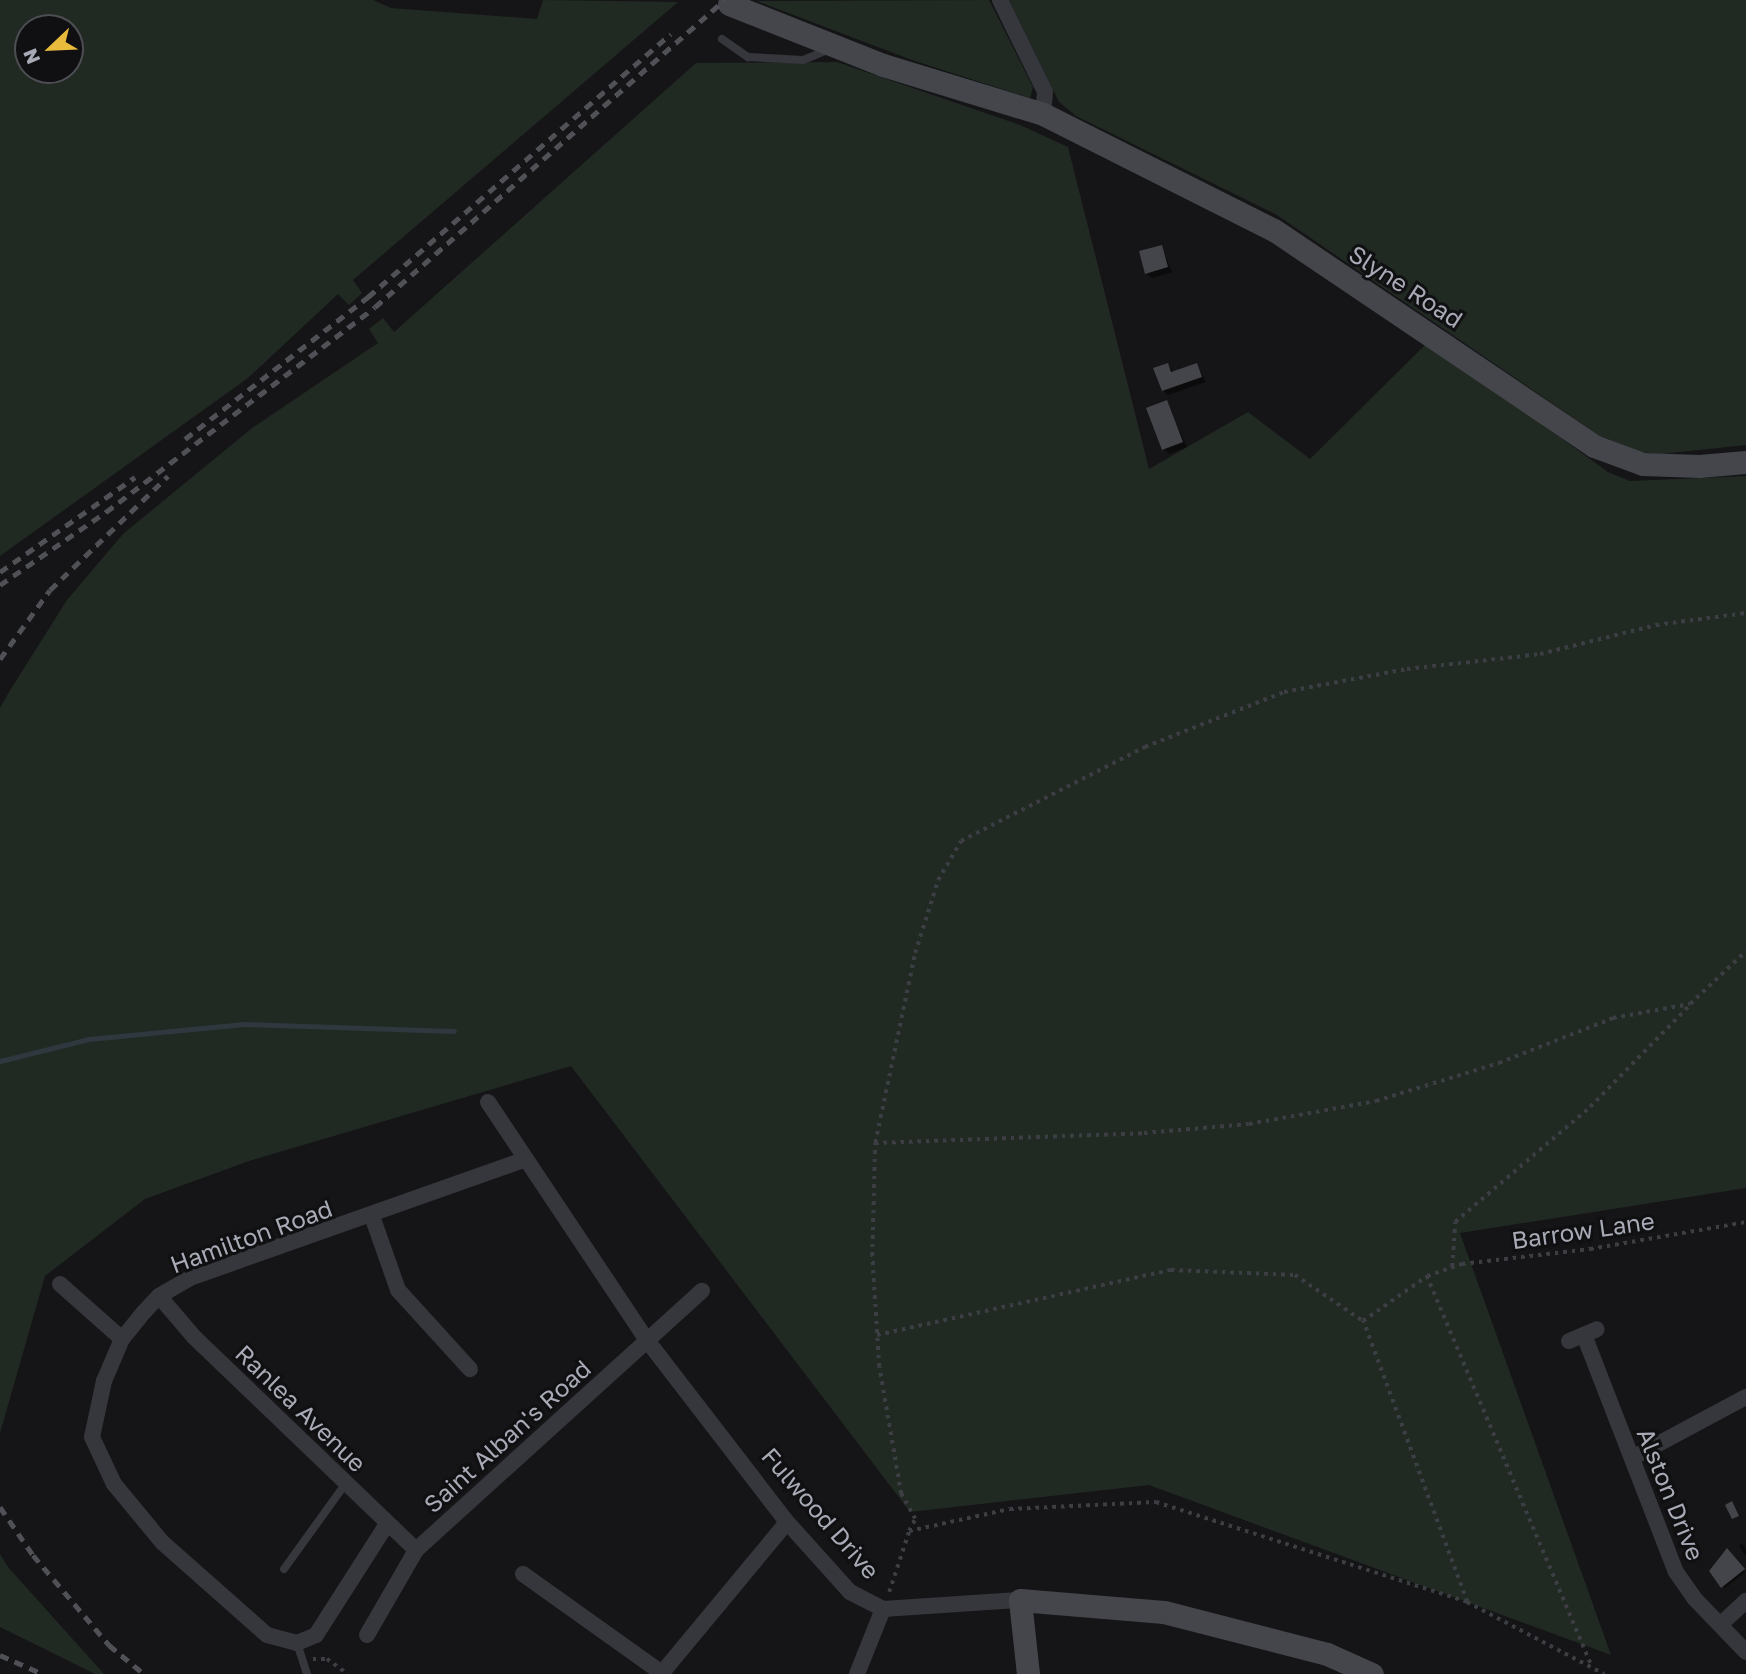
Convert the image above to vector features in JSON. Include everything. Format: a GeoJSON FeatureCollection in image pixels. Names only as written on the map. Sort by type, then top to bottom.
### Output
{"type":"FeatureCollection","features":[{"type":"Feature","properties":{"kind":"street"},"geometry":{"type":"LineString","coordinates":[[1000,0],[1045,92],[1043,114]]}},
{"type":"Feature","properties":{"kind":"street","name":"Slyne Road"},"geometry":{"type":"LineString","coordinates":[[729,4],[835,47],[1043,114],[1273,230],[1594,446],[1643,464],[1699,466],[1746,462]]}},
{"type":"Feature","properties":{"kind":"street","name":"Fulwood Drive"},"geometry":{"type":"LineString","coordinates":[[488,1102],[646,1339],[787,1522],[850,1592],[883,1609],[1020,1600],[1187,1617],[1327,1654],[1372,1674]]}},
{"type":"Feature","properties":{"kind":"street","name":"Hamilton Road"},"geometry":{"type":"LineString","coordinates":[[303,1642],[267,1635],[162,1542],[101,1463],[93,1437],[95,1411],[122,1339],[159,1296],[191,1278],[372,1216],[526,1159]]}},
{"type":"Feature","properties":{"kind":"street"},"geometry":{"type":"LineString","coordinates":[[372,1216],[398,1290],[470,1369]]}},
{"type":"Feature","properties":{"kind":"street"},"geometry":{"type":"LineString","coordinates":[[60,1284],[122,1339]]}},
{"type":"Feature","properties":{"kind":"street","name":"Saint Alban's Road"},"geometry":{"type":"LineString","coordinates":[[367,1635],[416,1550],[702,1290]]}},
{"type":"Feature","properties":{"kind":"street","name":"Ranlea Avenue"},"geometry":{"type":"LineString","coordinates":[[159,1296],[194,1337],[416,1550]]}},
{"type":"Feature","properties":{"kind":"street","name":"Alston Drive"},"geometry":{"type":"LineString","coordinates":[[1569,1341],[1590,1332],[1632,1458],[1676,1572],[1746,1652]]}},
{"type":"Feature","properties":{"kind":"street"},"geometry":{"type":"LineString","coordinates":[[1632,1458],[1746,1397]]}},
{"type":"Feature","properties":{"kind":"street"},"geometry":{"type":"LineString","coordinates":[[523,1574],[661,1674],[787,1522]]}},
{"type":"Feature","properties":{"kind":"street"},"geometry":{"type":"LineString","coordinates":[[303,1642],[387,1524]]}},
{"type":"Feature","properties":{"kind":"street"},"geometry":{"type":"LineString","coordinates":[[1020,1600],[1028,1674]]}},
{"type":"Feature","properties":{"kind":"street"},"geometry":{"type":"LineString","coordinates":[[1721,1624],[1746,1601]]}},
{"type":"Feature","properties":{"kind":"street"},"geometry":{"type":"LineString","coordinates":[[857,1674],[883,1609]]}},
{"type":"Feature","properties":{"kind":"lane"},"geometry":{"type":"LineString","coordinates":[[722,39],[748,57],[803,60],[835,47]]}},
{"type":"Feature","properties":{"kind":"lane"},"geometry":{"type":"LineString","coordinates":[[284,1569],[346,1483]]}},
{"type":"Feature","properties":{"kind":"lane"},"geometry":{"type":"LineString","coordinates":[[303,1642],[302,1660],[307,1674]]}},
{"type":"Feature","properties":{"kind":"path"},"geometry":{"type":"LineString","coordinates":[[883,1609],[915,1519],[901,1494],[888,1439],[877,1335],[872,1256],[876,1143],[915,953],[938,880],[961,841],[1145,747],[1284,692],[1407,669],[1540,654],[1656,625],[1746,613]]}},
{"type":"Feature","properties":{"kind":"path"},"geometry":{"type":"LineString","coordinates":[[1451,1268],[1455,1222],[1590,1107],[1690,1004],[1746,951]]}},
{"type":"Feature","properties":{"kind":"path"},"geometry":{"type":"LineString","coordinates":[[876,1143],[1249,1124],[1376,1101],[1499,1063],[1613,1018],[1690,1004]]}},
{"type":"Feature","properties":{"kind":"path","name":"Barrow Lane"},"geometry":{"type":"LineString","coordinates":[[1363,1321],[1427,1276],[1451,1268],[1746,1222]]}},
{"type":"Feature","properties":{"kind":"path"},"geometry":{"type":"LineString","coordinates":[[877,1335],[1171,1270],[1294,1275],[1363,1321],[1467,1602]]}},
{"type":"Feature","properties":{"kind":"path"},"geometry":{"type":"LineString","coordinates":[[1427,1276],[1591,1664]]}},
{"type":"Feature","properties":{"kind":"path"},"geometry":{"type":"LineString","coordinates":[[909,1531],[1010,1508],[1156,1502],[1467,1602],[1591,1664],[1604,1674]]}},
{"type":"Feature","properties":{"kind":"path"},"geometry":{"type":"LineString","coordinates":[[302,1660],[327,1659],[348,1674]]}},
{"type":"Feature","properties":{"kind":"shaded area"},"geometry":{"type":"Polygon","coordinates":[[[0,0],[373,0],[391,8],[537,19],[543,0],[678,2],[353,280],[362,293],[349,305],[338,294],[248,378],[0,556],[0,0]]]}},
{"type":"Feature","properties":{"kind":"shaded area"},"geometry":{"type":"Polygon","coordinates":[[[989,0],[1033,87],[1030,98],[912,60],[757,1],[989,0]]]}},
{"type":"Feature","properties":{"kind":"shaded area"},"geometry":{"type":"Polygon","coordinates":[[[1009,0],[1746,0],[1746,445],[1661,454],[1640,452],[1600,436],[1277,215],[1076,116],[1059,102],[1009,0]]]}},
{"type":"Feature","properties":{"kind":"shaded area"},"geometry":{"type":"Polygon","coordinates":[[[837,62],[1020,125],[1068,147],[1149,469],[1248,412],[1310,459],[1428,342],[1608,472],[1630,481],[1746,476],[1746,1188],[1460,1233],[1611,1655],[1149,1485],[910,1512],[571,1066],[249,1161],[145,1199],[45,1276],[0,1433],[0,708],[9,692],[67,600],[123,534],[252,428],[378,343],[369,329],[383,318],[394,332],[696,63],[837,62]]]}},
{"type":"Feature","properties":{"kind":"shaded area"},"geometry":{"type":"Polygon","coordinates":[[[0,1554],[8,1567],[104,1674],[95,1674],[0,1627],[0,1554]]]}},
{"type":"Feature","properties":{"kind":"building"},"geometry":{"type":"Polygon","coordinates":[[[1162,245],[1168,267],[1145,274],[1139,251],[1162,245]]]}},
{"type":"Feature","properties":{"kind":"building"},"geometry":{"type":"Polygon","coordinates":[[[1168,363],[1171,372],[1197,363],[1202,377],[1162,391],[1153,368],[1168,363]]]}},
{"type":"Feature","properties":{"kind":"building"},"geometry":{"type":"Polygon","coordinates":[[[1167,400],[1183,442],[1162,450],[1146,408],[1167,400]]]}},
{"type":"Feature","properties":{"kind":"building"},"geometry":{"type":"Polygon","coordinates":[[[1732,1501],[1739,1516],[1732,1519],[1725,1505],[1732,1501]]]}},
{"type":"Feature","properties":{"kind":"building"},"geometry":{"type":"Polygon","coordinates":[[[1727,1548],[1745,1569],[1721,1588],[1709,1571],[1727,1548]]]}},
{"type":"Feature","properties":{"kind":"waterway"},"geometry":{"type":"LineString","coordinates":[[0,1061],[89,1039],[244,1024],[454,1031]]}},
{"type":"Feature","properties":{"kind":"railway"},"geometry":{"type":"LineString","coordinates":[[0,585],[106,512],[375,307],[724,0]]}},
{"type":"Feature","properties":{"kind":"railway"},"geometry":{"type":"LineString","coordinates":[[185,439],[368,297],[671,34]]}},
{"type":"Feature","properties":{"kind":"railway"},"geometry":{"type":"LineString","coordinates":[[0,659],[50,590],[168,476]]}},
{"type":"Feature","properties":{"kind":"railway"},"geometry":{"type":"LineString","coordinates":[[0,572],[135,477]]}},
{"type":"Feature","properties":{"kind":"railway"},"geometry":{"type":"LineString","coordinates":[[0,1507],[33,1555],[109,1645],[144,1674]]}},
{"type":"Feature","properties":{"kind":"railway"},"geometry":{"type":"LineString","coordinates":[[0,1655],[43,1674]]}}]}
